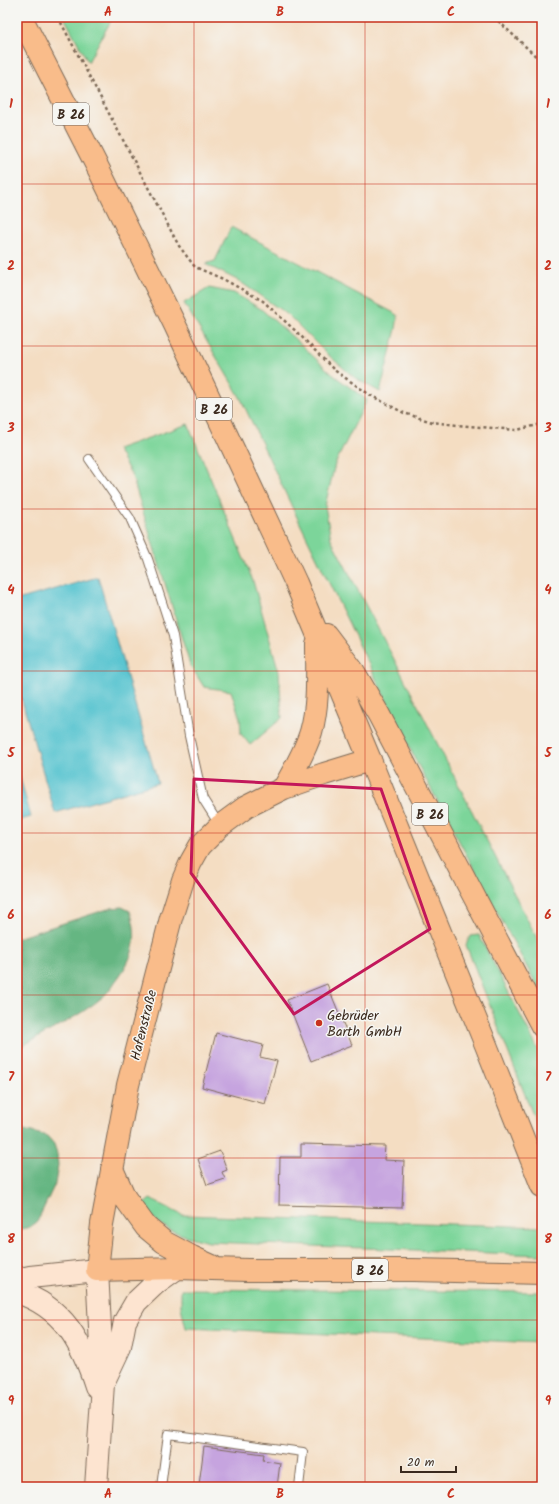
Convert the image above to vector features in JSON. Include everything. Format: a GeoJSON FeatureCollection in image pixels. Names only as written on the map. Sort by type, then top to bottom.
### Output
{"type":"FeatureCollection","features":[{"type":"Feature","properties":{"kind":"main road","name":"B 26"},"geometry":{"type":"LineString","coordinates":[[21,17],[100,170],[175,325],[307,608],[370,760]]}},
{"type":"Feature","properties":{"kind":"main road","name":"B 26"},"geometry":{"type":"LineString","coordinates":[[307,608],[354,672],[379,715],[542,1026]]}},
{"type":"Feature","properties":{"kind":"main road"},"geometry":{"type":"LineString","coordinates":[[284,788],[303,753],[311,732],[316,702],[318,635]]}},
{"type":"Feature","properties":{"kind":"main road","name":"Hafenstraße"},"geometry":{"type":"LineString","coordinates":[[97,1270],[98,1247],[128,1085],[161,954],[173,912],[191,862],[200,846],[220,826],[246,807],[284,788],[370,760]]}},
{"type":"Feature","properties":{"kind":"main road"},"geometry":{"type":"LineString","coordinates":[[370,760],[542,1186]]}},
{"type":"Feature","properties":{"kind":"main road"},"geometry":{"type":"LineString","coordinates":[[112,1169],[125,1198],[146,1227],[164,1242],[218,1269]]}},
{"type":"Feature","properties":{"kind":"main road","name":"B 26"},"geometry":{"type":"LineString","coordinates":[[97,1270],[177,1268],[413,1270],[532,1273]]}},
{"type":"Feature","properties":{"kind":"street"},"geometry":{"type":"LineString","coordinates":[[103,1384],[120,1347],[125,1321],[136,1302],[156,1283],[177,1268]]}},
{"type":"Feature","properties":{"kind":"street"},"geometry":{"type":"LineString","coordinates":[[17,1280],[30,1277],[97,1270],[103,1384],[96,1487]]}},
{"type":"Feature","properties":{"kind":"street"},"geometry":{"type":"LineString","coordinates":[[17,1292],[49,1308],[74,1333],[88,1362],[102,1407]]}},
{"type":"Feature","properties":{"kind":"lane"},"geometry":{"type":"LineString","coordinates":[[89,459],[130,518],[148,559],[173,636],[189,736],[203,798],[220,826]]}},
{"type":"Feature","properties":{"kind":"lane"},"geometry":{"type":"LineString","coordinates":[[161,1487],[168,1434],[303,1452],[299,1487]]}},
{"type":"Feature","properties":{"kind":"path"},"geometry":{"type":"LineString","coordinates":[[58,17],[179,246],[195,267],[223,279],[263,301],[300,335],[334,370],[370,395],[404,413],[432,422],[517,430],[542,424]]}},
{"type":"Feature","properties":{"kind":"path"},"geometry":{"type":"LineString","coordinates":[[494,17],[542,62]]}},
{"type":"Feature","properties":{"kind":"highlighted area"},"geometry":{"type":"Polygon","coordinates":[[[194,779],[381,789],[430,929],[294,1014],[191,873],[194,779]]]}},
{"type":"Feature","properties":{"kind":"green space"},"geometry":{"type":"Polygon","coordinates":[[[64,17],[113,17],[88,62],[64,17]]]}},
{"type":"Feature","properties":{"kind":"green space"},"geometry":{"type":"Polygon","coordinates":[[[231,227],[398,315],[396,329],[380,392],[355,378],[326,353],[288,315],[239,281],[205,264],[215,261],[231,227]]]}},
{"type":"Feature","properties":{"kind":"green space"},"geometry":{"type":"Polygon","coordinates":[[[209,288],[234,293],[261,309],[332,374],[367,400],[335,464],[325,506],[331,539],[542,948],[542,995],[417,763],[240,397],[184,303],[209,288]]]}},
{"type":"Feature","properties":{"kind":"green space"},"geometry":{"type":"Polygon","coordinates":[[[188,424],[253,581],[279,672],[282,718],[250,745],[241,734],[240,718],[231,691],[204,687],[190,665],[132,476],[117,449],[188,424]]]}},
{"type":"Feature","properties":{"kind":"green space"},"geometry":{"type":"Polygon","coordinates":[[[122,907],[130,911],[133,921],[133,948],[126,965],[111,988],[104,996],[84,1011],[17,1049],[17,938],[111,908],[122,907]]]}},
{"type":"Feature","properties":{"kind":"green space"},"geometry":{"type":"Polygon","coordinates":[[[479,935],[542,1057],[542,1138],[466,945],[470,936],[479,935]]]}},
{"type":"Feature","properties":{"kind":"green space"},"geometry":{"type":"Polygon","coordinates":[[[17,1125],[24,1130],[47,1136],[54,1144],[58,1165],[55,1184],[37,1222],[30,1227],[17,1230],[17,1125]]]}},
{"type":"Feature","properties":{"kind":"green space"},"geometry":{"type":"Polygon","coordinates":[[[150,1199],[182,1215],[542,1227],[542,1255],[209,1242],[172,1231],[163,1226],[149,1214],[143,1205],[150,1199]]]}},
{"type":"Feature","properties":{"kind":"green space"},"geometry":{"type":"Polygon","coordinates":[[[181,1289],[542,1292],[542,1343],[186,1328],[181,1307],[181,1289]]]}},
{"type":"Feature","properties":{"kind":"water"},"geometry":{"type":"Polygon","coordinates":[[[98,577],[158,783],[55,813],[17,684],[17,600],[98,577]]]}},
{"type":"Feature","properties":{"kind":"water"},"geometry":{"type":"Polygon","coordinates":[[[17,767],[31,817],[17,821],[17,767]]]}},
{"type":"Feature","properties":{"kind":"building","name":"Gebrüder Barth GmbH"},"geometry":{"type":"Polygon","coordinates":[[[327,984],[352,1045],[311,1061],[287,1000],[327,984]]]}},
{"type":"Feature","properties":{"kind":"building"},"geometry":{"type":"Polygon","coordinates":[[[216,1033],[263,1045],[260,1057],[277,1061],[265,1104],[202,1087],[216,1033]]]}},
{"type":"Feature","properties":{"kind":"building"},"geometry":{"type":"Polygon","coordinates":[[[301,1144],[385,1146],[384,1160],[404,1161],[402,1208],[279,1205],[280,1157],[301,1157],[301,1144]]]}},
{"type":"Feature","properties":{"kind":"building"},"geometry":{"type":"Polygon","coordinates":[[[220,1151],[227,1170],[222,1172],[225,1179],[207,1185],[198,1159],[220,1151]]]}},
{"type":"Feature","properties":{"kind":"building"},"geometry":{"type":"Polygon","coordinates":[[[204,1446],[264,1454],[263,1460],[280,1463],[277,1487],[214,1487],[199,1485],[204,1446]]]}},
{"type":"Feature","properties":{"kind":"place","name":"Gebrüder Barth GmbH"},"geometry":{"type":"Point","coordinates":[319,1023]}}]}
